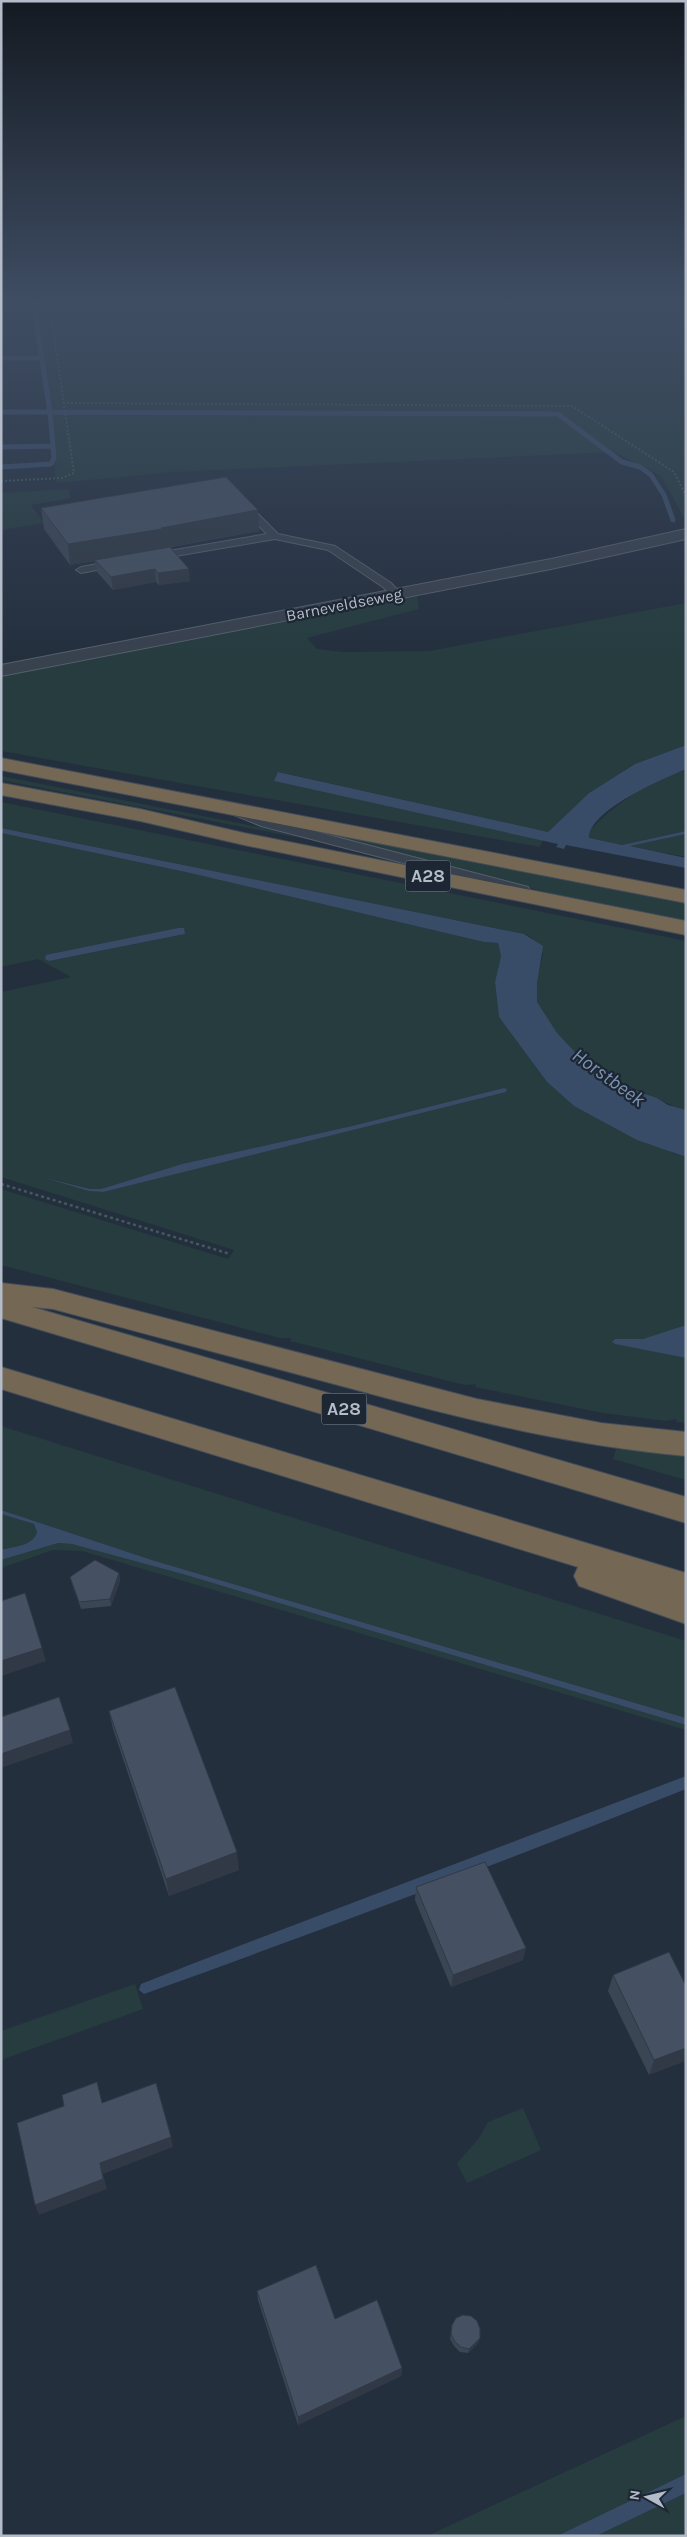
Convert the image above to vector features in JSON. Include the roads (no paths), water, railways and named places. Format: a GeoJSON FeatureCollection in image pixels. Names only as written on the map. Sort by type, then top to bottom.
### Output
{"type":"FeatureCollection","features":[{"type":"Feature","properties":{"kind":"highway","name":"A28"},"geometry":{"type":"LineString","coordinates":[[1,764],[686,897]]}},
{"type":"Feature","properties":{"kind":"highway","name":"A28"},"geometry":{"type":"LineString","coordinates":[[1,789],[140,815],[244,839],[686,928]]}},
{"type":"Feature","properties":{"kind":"highway","name":"A28"},"geometry":{"type":"LineString","coordinates":[[1,1293],[54,1299],[448,1404],[528,1423],[642,1442],[686,1444]]}},
{"type":"Feature","properties":{"kind":"highway","name":"A28"},"geometry":{"type":"LineString","coordinates":[[1,1308],[686,1510]]}},
{"type":"Feature","properties":{"kind":"highway"},"geometry":{"type":"LineString","coordinates":[[1,1378],[686,1587]]}},
{"type":"Feature","properties":{"kind":"highway"},"geometry":{"type":"LineString","coordinates":[[278,1463],[686,1610]]}},
{"type":"Feature","properties":{"kind":"street","name":"Barneveldseweg"},"geometry":{"type":"LineString","coordinates":[[1,671],[551,564],[686,534]]}},
{"type":"Feature","properties":{"kind":"lane"},"geometry":{"type":"LineString","coordinates":[[237,500],[275,536]]}},
{"type":"Feature","properties":{"kind":"lane"},"geometry":{"type":"LineString","coordinates":[[81,570],[275,536],[331,548],[387,585],[396,594]]}},
{"type":"Feature","properties":{"kind":"lane"},"geometry":{"type":"LineString","coordinates":[[232,809],[266,823],[608,912]]}},
{"type":"Feature","properties":{"kind":"water"},"geometry":{"type":"Polygon","coordinates":[[[686,745],[686,769],[645,788],[614,806],[592,827],[589,838],[622,845],[686,831],[686,834],[630,846],[686,858],[686,868],[566,845],[564,849],[556,847],[558,844],[274,781],[278,772],[548,832],[589,793],[635,764],[686,745]]]}},
{"type":"Feature","properties":{"kind":"water"},"geometry":{"type":"Polygon","coordinates":[[[1,828],[524,934],[543,946],[537,984],[537,1002],[557,1033],[588,1066],[626,1087],[657,1098],[668,1105],[686,1110],[686,1157],[637,1140],[574,1106],[547,1082],[499,1017],[495,982],[501,956],[498,943],[484,942],[190,873],[1,833],[1,828]]]}},
{"type":"Feature","properties":{"kind":"water"},"geometry":{"type":"Polygon","coordinates":[[[184,928],[185,934],[49,961],[45,959],[46,955],[184,928]]]}},
{"type":"Feature","properties":{"kind":"water"},"geometry":{"type":"Polygon","coordinates":[[[504,1088],[507,1089],[506,1092],[103,1192],[89,1191],[45,1178],[90,1189],[101,1189],[182,1164],[352,1126],[504,1088]]]}},
{"type":"Feature","properties":{"kind":"water"},"geometry":{"type":"Polygon","coordinates":[[[686,1325],[686,1358],[612,1342],[615,1339],[643,1339],[686,1325]]]}},
{"type":"Feature","properties":{"kind":"water"},"geometry":{"type":"Polygon","coordinates":[[[1,1510],[155,1561],[686,1718],[686,1725],[186,1575],[72,1544],[58,1543],[1,1560],[1,1550],[17,1547],[31,1541],[37,1532],[34,1524],[1,1514],[1,1510]]]}},
{"type":"Feature","properties":{"kind":"water"},"geometry":{"type":"Polygon","coordinates":[[[686,1776],[686,1789],[618,1816],[415,1894],[144,1994],[139,1990],[141,1984],[197,1962],[686,1776]]]}},
{"type":"Feature","properties":{"kind":"water"},"geometry":{"type":"Polygon","coordinates":[[[686,2474],[686,2493],[596,2536],[557,2536],[686,2474]]]}},
{"type":"Feature","properties":{"kind":"waterway"},"geometry":{"type":"LineString","coordinates":[[51,420],[53,446]]}},
{"type":"Feature","properties":{"kind":"waterway","name":"Horstbeek"},"geometry":{"type":"LineString","coordinates":[[567,420],[622,462],[640,467],[651,475],[664,495],[673,520]]}},
{"type":"Feature","properties":{"kind":"waterway"},"geometry":{"type":"LineString","coordinates":[[1,447],[53,446]]}},
{"type":"Feature","properties":{"kind":"waterway"},"geometry":{"type":"LineString","coordinates":[[1,467],[51,464],[54,458],[53,446]]}}]}
